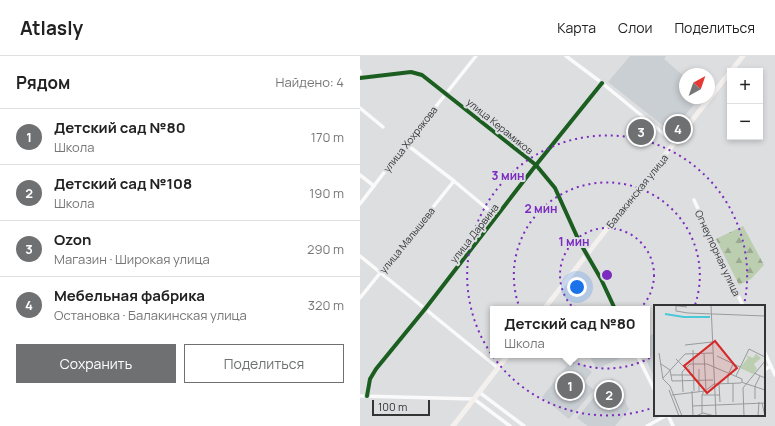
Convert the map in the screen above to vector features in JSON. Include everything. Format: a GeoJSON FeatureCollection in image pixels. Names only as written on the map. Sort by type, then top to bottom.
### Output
{"type":"FeatureCollection","features":[{"type":"Feature","properties":{"kind":"main road","name":"Балакинская улица"},"geometry":{"type":"LineString","coordinates":[[733,68],[742,56]]}},
{"type":"Feature","properties":{"kind":"main road","name":"Балакинская улица"},"geometry":{"type":"LineString","coordinates":[[546,306],[727,76]]}},
{"type":"Feature","properties":{"kind":"main road"},"geometry":{"type":"LineString","coordinates":[[453,426],[506,358]]}},
{"type":"Feature","properties":{"kind":"street","name":"улица Хохрякова"},"geometry":{"type":"LineString","coordinates":[[360,204],[476,56]]}},
{"type":"Feature","properties":{"kind":"street"},"geometry":{"type":"LineString","coordinates":[[566,56],[602,83],[675,143]]}},
{"type":"Feature","properties":{"kind":"street"},"geometry":{"type":"LineString","coordinates":[[360,71],[360,78]]}},
{"type":"Feature","properties":{"kind":"street","name":"улица Керамиков"},"geometry":{"type":"LineString","coordinates":[[360,78],[411,72],[422,75],[536,165],[555,188],[614,306]]}},
{"type":"Feature","properties":{"kind":"street","name":"улица Дарвина"},"geometry":{"type":"LineString","coordinates":[[367,396],[370,379],[376,369],[425,309],[536,165],[602,83]]}},
{"type":"Feature","properties":{"kind":"street"},"geometry":{"type":"LineString","coordinates":[[360,108],[383,127]]}},
{"type":"Feature","properties":{"kind":"street"},"geometry":{"type":"LineString","coordinates":[[406,144],[497,217]]}},
{"type":"Feature","properties":{"kind":"street"},"geometry":{"type":"LineString","coordinates":[[360,175],[374,186]]}},
{"type":"Feature","properties":{"kind":"street","name":"улица Малышева"},"geometry":{"type":"LineString","coordinates":[[360,298],[454,181]]}},
{"type":"Feature","properties":{"kind":"street","name":"Огнеупорная улица"},"geometry":{"type":"LineString","coordinates":[[694,200],[743,305]]}},
{"type":"Feature","properties":{"kind":"street"},"geometry":{"type":"LineString","coordinates":[[360,256],[498,368]]}},
{"type":"Feature","properties":{"kind":"street"},"geometry":{"type":"LineString","coordinates":[[765,353],[775,375]]}},
{"type":"Feature","properties":{"kind":"street"},"geometry":{"type":"LineString","coordinates":[[638,358],[654,389]]}},
{"type":"Feature","properties":{"kind":"street"},"geometry":{"type":"LineString","coordinates":[[765,369],[771,366]]}},
{"type":"Feature","properties":{"kind":"street"},"geometry":{"type":"LineString","coordinates":[[479,392],[523,426]]}},
{"type":"Feature","properties":{"kind":"street"},"geometry":{"type":"LineString","coordinates":[[360,396],[474,399],[510,426]]}},
{"type":"Feature","properties":{"kind":"street"},"geometry":{"type":"LineString","coordinates":[[647,426],[665,416]]}},
{"type":"Feature","properties":{"kind":"street"},"geometry":{"type":"LineString","coordinates":[[668,416],[673,426]]}},
{"type":"Feature","properties":{"kind":"shaded area"},"geometry":{"type":"Polygon","coordinates":[[[630,56],[666,56],[664,59],[679,72],[679,104],[694,104],[671,132],[608,82],[630,56]]]}},
{"type":"Feature","properties":{"kind":"shaded area"},"geometry":{"type":"Polygon","coordinates":[[[654,334],[654,377],[645,358],[650,358],[650,336],[654,334]]]}},
{"type":"Feature","properties":{"kind":"shaded area"},"geometry":{"type":"Polygon","coordinates":[[[573,358],[592,372],[584,382],[594,390],[569,419],[542,397],[573,358]]]}},
{"type":"Feature","properties":{"kind":"shaded area"},"geometry":{"type":"Polygon","coordinates":[[[591,358],[621,358],[597,369],[591,358]]]}},
{"type":"Feature","properties":{"kind":"shaded area"},"geometry":{"type":"Polygon","coordinates":[[[613,378],[629,409],[615,426],[588,426],[577,418],[607,381],[613,378]]]}},
{"type":"Feature","properties":{"kind":"green space"},"geometry":{"type":"Polygon","coordinates":[[[743,226],[764,265],[751,279],[739,285],[716,239],[743,226]]]}},
{"type":"Feature","properties":{"kind":"cycle path"},"geometry":{"type":"LineString","coordinates":[[360,78],[411,72],[422,75],[536,165],[555,188],[579,241],[601,279],[614,306]]}},
{"type":"Feature","properties":{"kind":"cycle path"},"geometry":{"type":"LineString","coordinates":[[367,396],[370,379],[376,369],[425,309],[536,165],[602,83]]}},
{"type":"Feature","properties":{"kind":"place","name":"Мебельная фабрика"},"geometry":{"type":"Point","coordinates":[678,129]}},
{"type":"Feature","properties":{"kind":"place","name":"Ozon"},"geometry":{"type":"Point","coordinates":[641,132]}},
{"type":"Feature","properties":{"kind":"place","name":"Детский сад №80"},"geometry":{"type":"Point","coordinates":[570,386]}},
{"type":"Feature","properties":{"kind":"place","name":"Детский сад №108"},"geometry":{"type":"Point","coordinates":[609,395]}}]}
